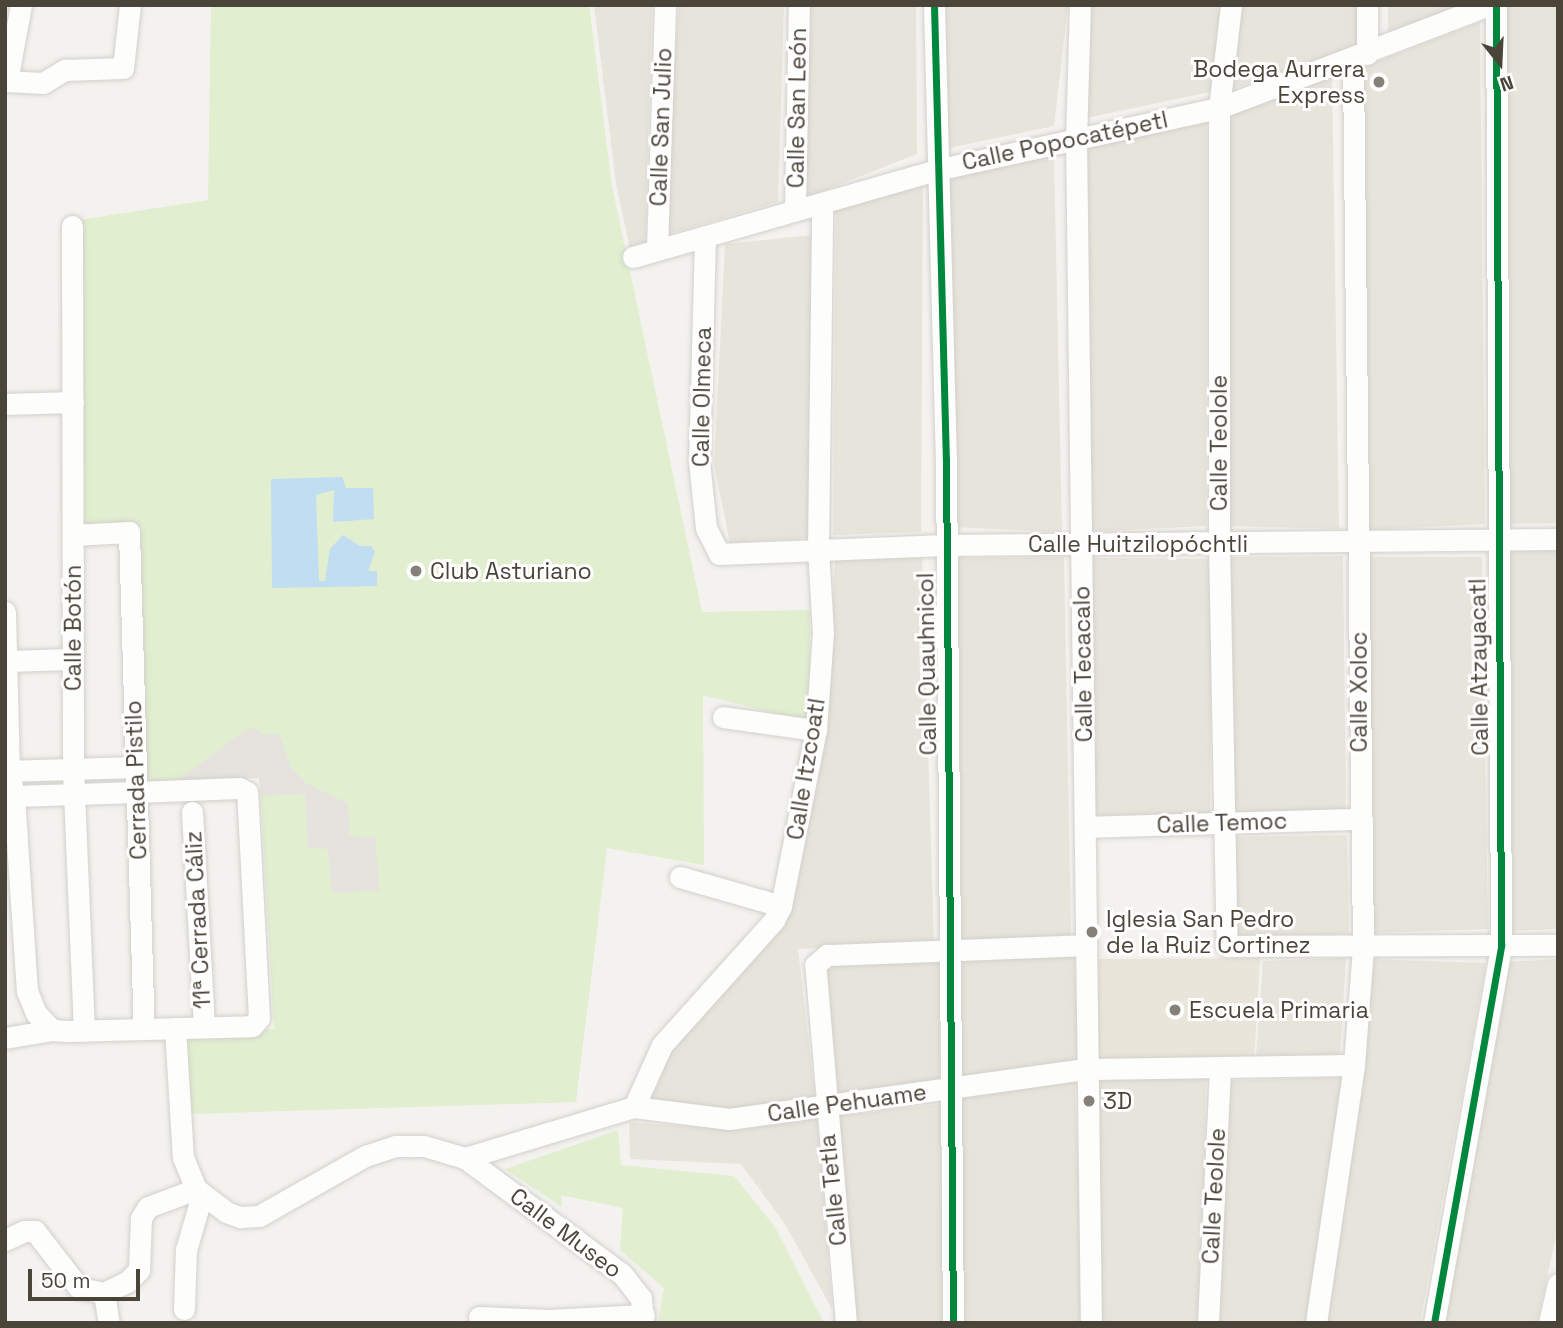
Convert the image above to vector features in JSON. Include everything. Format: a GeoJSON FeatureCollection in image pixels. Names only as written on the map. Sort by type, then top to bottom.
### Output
{"type":"FeatureCollection","features":[{"type":"Feature","properties":{"kind":"street"},"geometry":{"type":"LineString","coordinates":[[21,5],[6,81],[43,83],[65,70],[123,68],[130,5]]}},
{"type":"Feature","properties":{"kind":"street","name":"Calle San Julio"},"geometry":{"type":"LineString","coordinates":[[657,248],[665,5]]}},
{"type":"Feature","properties":{"kind":"street","name":"Calle San León"},"geometry":{"type":"LineString","coordinates":[[795,210],[799,5]]}},
{"type":"Feature","properties":{"kind":"street","name":"Calle Quauhnicol"},"geometry":{"type":"LineString","coordinates":[[934,5],[945,545],[953,1323]]}},
{"type":"Feature","properties":{"kind":"street","name":"Calle Tecacalo"},"geometry":{"type":"LineString","coordinates":[[1080,5],[1076,137],[1091,1323]]}},
{"type":"Feature","properties":{"kind":"street","name":"Calle Teolole"},"geometry":{"type":"LineString","coordinates":[[1231,5],[1219,108],[1219,544],[1227,946],[1363,947]]}},
{"type":"Feature","properties":{"kind":"street","name":"Calle Xoloc"},"geometry":{"type":"LineString","coordinates":[[1317,1323],[1354,1065],[1363,947],[1359,819],[1360,56],[1367,5]]}},
{"type":"Feature","properties":{"kind":"street","name":"Calle Popocatépetl"},"geometry":{"type":"LineString","coordinates":[[633,257],[936,170],[1076,137],[1219,108],[1489,5]]}},
{"type":"Feature","properties":{"kind":"street","name":"Calle Atzayacatl"},"geometry":{"type":"LineString","coordinates":[[1434,1323],[1501,945],[1496,5]]}},
{"type":"Feature","properties":{"kind":"street","name":"Calle Itzcoatl"},"geometry":{"type":"LineString","coordinates":[[634,1107],[662,1045],[774,920],[781,906],[816,730],[823,633],[818,550],[822,204]]}},
{"type":"Feature","properties":{"kind":"street","name":"Calle Botón"},"geometry":{"type":"LineString","coordinates":[[72,226],[72,659],[84,1031]]}},
{"type":"Feature","properties":{"kind":"street","name":"Calle Olmeca"},"geometry":{"type":"LineString","coordinates":[[705,236],[699,461],[706,528],[719,554]]}},
{"type":"Feature","properties":{"kind":"street"},"geometry":{"type":"LineString","coordinates":[[5,404],[73,402]]}},
{"type":"Feature","properties":{"kind":"street","name":"Cerrada Pistilo"},"geometry":{"type":"LineString","coordinates":[[73,535],[129,532],[144,1028]]}},
{"type":"Feature","properties":{"kind":"street","name":"Calle Huitzilopóchtli"},"geometry":{"type":"LineString","coordinates":[[719,554],[945,545],[1558,539]]}},
{"type":"Feature","properties":{"kind":"street"},"geometry":{"type":"LineString","coordinates":[[5,612],[7,771],[27,991],[36,1013],[52,1030]]}},
{"type":"Feature","properties":{"kind":"street"},"geometry":{"type":"LineString","coordinates":[[7,661],[72,659]]}},
{"type":"Feature","properties":{"kind":"street"},"geometry":{"type":"LineString","coordinates":[[723,717],[816,730]]}},
{"type":"Feature","properties":{"kind":"street"},"geometry":{"type":"LineString","coordinates":[[7,771],[135,767]]}},
{"type":"Feature","properties":{"kind":"street"},"geometry":{"type":"LineString","coordinates":[[5,1038],[52,1030],[252,1026],[259,1018],[247,792],[239,788],[10,796]]}},
{"type":"Feature","properties":{"kind":"street","name":"11ª Cerrada Cáliz"},"geometry":{"type":"LineString","coordinates":[[192,812],[204,1027]]}},
{"type":"Feature","properties":{"kind":"street","name":"Calle Temoc"},"geometry":{"type":"LineString","coordinates":[[1085,827],[1359,819]]}},
{"type":"Feature","properties":{"kind":"street"},"geometry":{"type":"LineString","coordinates":[[680,877],[781,906]]}},
{"type":"Feature","properties":{"kind":"street"},"geometry":{"type":"LineString","coordinates":[[949,950],[1085,945]]}},
{"type":"Feature","properties":{"kind":"street"},"geometry":{"type":"LineString","coordinates":[[1363,947],[1558,945]]}},
{"type":"Feature","properties":{"kind":"street","name":"Calle Tetla"},"geometry":{"type":"LineString","coordinates":[[846,1323],[814,974],[819,959],[827,955],[949,950]]}},
{"type":"Feature","properties":{"kind":"street"},"geometry":{"type":"LineString","coordinates":[[175,1028],[183,1157],[199,1192],[240,1217],[259,1216],[365,1156],[396,1146],[424,1146],[465,1158],[634,1107]]}},
{"type":"Feature","properties":{"kind":"street","name":"Calle Pehuame"},"geometry":{"type":"LineString","coordinates":[[634,1107],[729,1119],[1087,1069],[1354,1065]]}},
{"type":"Feature","properties":{"kind":"street","name":"Calle Teolole"},"geometry":{"type":"LineString","coordinates":[[1208,1323],[1220,1069]]}},
{"type":"Feature","properties":{"kind":"street","name":"Calle Museo"},"geometry":{"type":"LineString","coordinates":[[465,1158],[622,1274],[641,1298],[644,1319]]}},
{"type":"Feature","properties":{"kind":"street"},"geometry":{"type":"LineString","coordinates":[[5,1241],[24,1231],[35,1231],[79,1288],[104,1293],[127,1282],[139,1270],[141,1218],[148,1206],[199,1192]]}},
{"type":"Feature","properties":{"kind":"street"},"geometry":{"type":"LineString","coordinates":[[184,1309],[186,1250],[199,1192]]}},
{"type":"Feature","properties":{"kind":"street"},"geometry":{"type":"LineString","coordinates":[[1549,1323],[1558,1284]]}},
{"type":"Feature","properties":{"kind":"street"},"geometry":{"type":"LineString","coordinates":[[104,1293],[109,1323]]}},
{"type":"Feature","properties":{"kind":"street"},"geometry":{"type":"LineString","coordinates":[[479,1317],[548,1320],[644,1319]]}},
{"type":"Feature","properties":{"kind":"shaded area"},"geometry":{"type":"Polygon","coordinates":[[[594,5],[652,5],[645,244],[630,249],[616,184],[594,5]]]}},
{"type":"Feature","properties":{"kind":"shaded area"},"geometry":{"type":"Polygon","coordinates":[[[679,5],[784,5],[778,202],[662,236],[679,5]]]}},
{"type":"Feature","properties":{"kind":"shaded area"},"geometry":{"type":"Polygon","coordinates":[[[807,5],[916,5],[917,154],[805,198],[807,5]]]}},
{"type":"Feature","properties":{"kind":"shaded area"},"geometry":{"type":"Polygon","coordinates":[[[940,5],[1068,5],[1054,126],[940,150],[940,5]]]}},
{"type":"Feature","properties":{"kind":"shaded area"},"geometry":{"type":"Polygon","coordinates":[[[1091,5],[1222,6],[1210,92],[1077,120],[1091,5]]]}},
{"type":"Feature","properties":{"kind":"shaded area"},"geometry":{"type":"Polygon","coordinates":[[[1388,5],[1458,5],[1388,35],[1388,5]]]}},
{"type":"Feature","properties":{"kind":"shaded area"},"geometry":{"type":"Polygon","coordinates":[[[1512,5],[1558,5],[1558,523],[1506,524],[1507,8],[1512,5]]]}},
{"type":"Feature","properties":{"kind":"shaded area"},"geometry":{"type":"Polygon","coordinates":[[[1358,6],[1360,45],[1232,89],[1242,7],[1358,6]]]}},
{"type":"Feature","properties":{"kind":"shaded area"},"geometry":{"type":"Polygon","coordinates":[[[1480,22],[1485,524],[1361,530],[1365,66],[1480,22]]]}},
{"type":"Feature","properties":{"kind":"shaded area"},"geometry":{"type":"Polygon","coordinates":[[[1332,76],[1339,529],[1229,526],[1229,115],[1332,76]]]}},
{"type":"Feature","properties":{"kind":"shaded area"},"geometry":{"type":"Polygon","coordinates":[[[1206,120],[1206,526],[1082,532],[1082,148],[1206,120]]]}},
{"type":"Feature","properties":{"kind":"shaded area"},"geometry":{"type":"Polygon","coordinates":[[[1054,155],[1062,532],[952,527],[949,178],[1054,155]]]}},
{"type":"Feature","properties":{"kind":"shaded area"},"geometry":{"type":"Polygon","coordinates":[[[923,183],[921,532],[833,535],[836,210],[923,183]]]}},
{"type":"Feature","properties":{"kind":"shaded area"},"geometry":{"type":"Polygon","coordinates":[[[812,235],[808,538],[730,543],[714,464],[725,244],[812,235]]]}},
{"type":"Feature","properties":{"kind":"shaded area"},"geometry":{"type":"Polygon","coordinates":[[[1558,548],[1558,929],[1510,931],[1502,550],[1558,548]]]}},
{"type":"Feature","properties":{"kind":"shaded area"},"geometry":{"type":"Polygon","coordinates":[[[922,553],[934,943],[798,949],[815,1096],[732,1111],[647,1100],[670,1046],[790,911],[826,732],[835,561],[922,553]]]}},
{"type":"Feature","properties":{"kind":"shaded area"},"geometry":{"type":"Polygon","coordinates":[[[1343,556],[1346,813],[1231,816],[1228,557],[1343,556]]]}},
{"type":"Feature","properties":{"kind":"shaded area"},"geometry":{"type":"Polygon","coordinates":[[[1064,557],[1071,937],[960,945],[947,558],[1064,557]]]}},
{"type":"Feature","properties":{"kind":"shaded area"},"geometry":{"type":"Polygon","coordinates":[[[1365,557],[1482,557],[1488,929],[1373,933],[1365,557]]]}},
{"type":"Feature","properties":{"kind":"shaded area"},"geometry":{"type":"Polygon","coordinates":[[[1086,558],[1212,559],[1210,813],[1090,816],[1086,558]]]}},
{"type":"Feature","properties":{"kind":"shaded area"},"geometry":{"type":"Polygon","coordinates":[[[256,728],[262,734],[279,734],[291,767],[307,784],[348,803],[350,836],[375,837],[380,891],[332,893],[328,849],[308,848],[305,794],[261,796],[259,778],[179,780],[245,730],[256,728]]]}},
{"type":"Feature","properties":{"kind":"shaded area"},"geometry":{"type":"Polygon","coordinates":[[[1347,835],[1349,934],[1233,936],[1231,837],[1347,835]]]}},
{"type":"Feature","properties":{"kind":"shaded area"},"geometry":{"type":"Polygon","coordinates":[[[1075,956],[1078,1062],[958,1080],[956,961],[1075,956]]]}},
{"type":"Feature","properties":{"kind":"shaded area","name":"Escuela Primaria"},"geometry":{"type":"Polygon","coordinates":[[[1260,958],[1254,1062],[1092,1063],[1093,959],[1260,958]]]}},
{"type":"Feature","properties":{"kind":"shaded area"},"geometry":{"type":"Polygon","coordinates":[[[1346,958],[1340,1056],[1256,1057],[1263,961],[1346,958]]]}},
{"type":"Feature","properties":{"kind":"shaded area"},"geometry":{"type":"Polygon","coordinates":[[[1366,959],[1486,963],[1420,1323],[1321,1323],[1366,959]]]}},
{"type":"Feature","properties":{"kind":"shaded area"},"geometry":{"type":"Polygon","coordinates":[[[1558,959],[1558,1227],[1537,1323],[1437,1323],[1504,962],[1558,959]]]}},
{"type":"Feature","properties":{"kind":"shaded area"},"geometry":{"type":"Polygon","coordinates":[[[939,962],[940,1082],[833,1099],[818,965],[939,962]]]}},
{"type":"Feature","properties":{"kind":"shaded area"},"geometry":{"type":"Polygon","coordinates":[[[1206,1076],[1201,1323],[1101,1323],[1092,1079],[1206,1076]]]}},
{"type":"Feature","properties":{"kind":"shaded area"},"geometry":{"type":"Polygon","coordinates":[[[1345,1077],[1305,1323],[1217,1323],[1221,1081],[1345,1077]]]}},
{"type":"Feature","properties":{"kind":"shaded area"},"geometry":{"type":"Polygon","coordinates":[[[1075,1080],[1083,1323],[965,1323],[959,1099],[1075,1080]]]}},
{"type":"Feature","properties":{"kind":"shaded area"},"geometry":{"type":"Polygon","coordinates":[[[940,1104],[944,1323],[856,1323],[831,1117],[940,1104]]]}},
{"type":"Feature","properties":{"kind":"shaded area"},"geometry":{"type":"Polygon","coordinates":[[[817,1117],[832,1309],[785,1224],[741,1164],[630,1159],[629,1122],[737,1130],[817,1117]]]}},
{"type":"Feature","properties":{"kind":"green space","name":"Club Asturiano"},"geometry":{"type":"Polygon","coordinates":[[[211,5],[589,5],[612,186],[702,612],[810,610],[810,722],[703,695],[704,865],[607,848],[576,1102],[192,1114],[183,1033],[274,1029],[260,778],[142,781],[137,532],[81,532],[80,220],[208,200],[211,5]]]}},
{"type":"Feature","properties":{"kind":"green space"},"geometry":{"type":"Polygon","coordinates":[[[618,1130],[621,1165],[734,1176],[775,1227],[824,1323],[658,1323],[664,1288],[620,1250],[623,1208],[561,1195],[562,1207],[505,1169],[618,1130]]]}},
{"type":"Feature","properties":{"kind":"water"},"geometry":{"type":"Polygon","coordinates":[[[342,477],[346,488],[373,488],[374,519],[333,522],[334,490],[316,495],[319,581],[325,581],[330,549],[343,535],[360,546],[371,546],[375,552],[368,571],[377,571],[377,586],[272,588],[271,479],[342,477]]]}},
{"type":"Feature","properties":{"kind":"cycle path"},"geometry":{"type":"LineString","coordinates":[[934,5],[946,459],[953,1323]]}},
{"type":"Feature","properties":{"kind":"cycle path"},"geometry":{"type":"LineString","coordinates":[[1434,1323],[1501,945],[1496,5]]}},
{"type":"Feature","properties":{"kind":"place","name":"Bodega Aurrera Express"},"geometry":{"type":"Point","coordinates":[1379,82]}},
{"type":"Feature","properties":{"kind":"place","name":"Club Asturiano"},"geometry":{"type":"Point","coordinates":[416,571]}},
{"type":"Feature","properties":{"kind":"place","name":"Iglesia San Pedro de la Ruiz Cortinez"},"geometry":{"type":"Point","coordinates":[1092,932]}},
{"type":"Feature","properties":{"kind":"place","name":"Escuela Primaria"},"geometry":{"type":"Point","coordinates":[1175,1010]}},
{"type":"Feature","properties":{"kind":"place","name":"3D"},"geometry":{"type":"Point","coordinates":[1089,1101]}}]}
